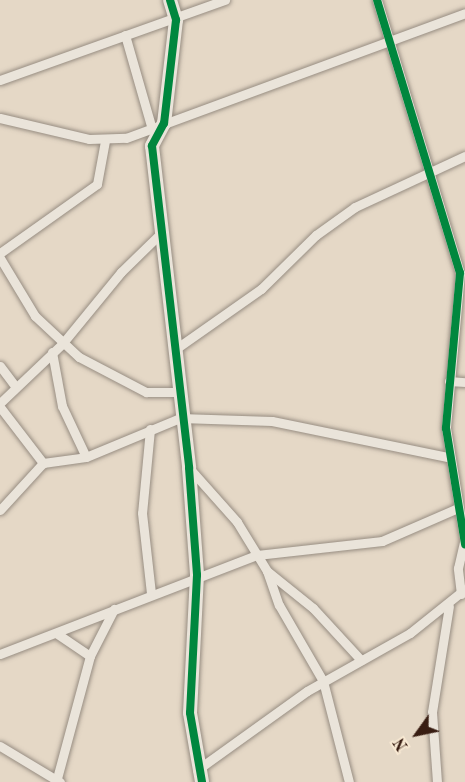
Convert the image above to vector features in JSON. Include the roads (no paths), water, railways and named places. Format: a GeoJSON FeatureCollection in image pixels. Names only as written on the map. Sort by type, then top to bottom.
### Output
{"type":"FeatureCollection","features":[{"type":"Feature","properties":{"kind":"street"},"geometry":{"type":"LineString","coordinates":[[170,0],[176,20],[158,126],[152,147],[161,233],[183,392],[197,575],[190,713],[199,776],[323,681],[449,606],[463,592],[458,568],[465,543],[447,457],[449,381],[462,273],[428,171],[392,40],[377,0]]}},
{"type":"Feature","properties":{"kind":"street"},"geometry":{"type":"LineString","coordinates":[[0,80],[126,35],[176,20],[225,0]]}},
{"type":"Feature","properties":{"kind":"street"},"geometry":{"type":"LineString","coordinates":[[0,118],[105,141],[158,126],[465,12]]}},
{"type":"Feature","properties":{"kind":"street"},"geometry":{"type":"LineString","coordinates":[[126,35],[158,126]]}},
{"type":"Feature","properties":{"kind":"street"},"geometry":{"type":"LineString","coordinates":[[105,141],[97,184],[0,256],[35,316],[62,344],[137,389],[183,392]]}},
{"type":"Feature","properties":{"kind":"street"},"geometry":{"type":"LineString","coordinates":[[177,348],[261,289],[316,235],[355,207],[428,171],[465,156]]}},
{"type":"Feature","properties":{"kind":"street"},"geometry":{"type":"LineString","coordinates":[[43,463],[0,405],[62,344],[121,272],[161,233]]}},
{"type":"Feature","properties":{"kind":"street"},"geometry":{"type":"LineString","coordinates":[[456,250],[465,262]]}},
{"type":"Feature","properties":{"kind":"street"},"geometry":{"type":"LineString","coordinates":[[52,352],[62,406],[86,457]]}},
{"type":"Feature","properties":{"kind":"street"},"geometry":{"type":"LineString","coordinates":[[0,366],[16,387]]}},
{"type":"Feature","properties":{"kind":"street"},"geometry":{"type":"LineString","coordinates":[[449,381],[465,382]]}},
{"type":"Feature","properties":{"kind":"street"},"geometry":{"type":"LineString","coordinates":[[0,510],[43,463],[86,457],[184,417],[272,421],[447,457]]}},
{"type":"Feature","properties":{"kind":"street"},"geometry":{"type":"LineString","coordinates":[[150,429],[142,513],[151,593]]}},
{"type":"Feature","properties":{"kind":"street"},"geometry":{"type":"LineString","coordinates":[[189,468],[267,571],[279,605],[323,681],[349,782]]}},
{"type":"Feature","properties":{"kind":"street"},"geometry":{"type":"LineString","coordinates":[[455,490],[465,488]]}},
{"type":"Feature","properties":{"kind":"street"},"geometry":{"type":"LineString","coordinates":[[0,654],[197,575],[257,555],[382,541],[458,508]]}},
{"type":"Feature","properties":{"kind":"street"},"geometry":{"type":"LineString","coordinates":[[267,571],[313,608],[361,660]]}},
{"type":"Feature","properties":{"kind":"street"},"geometry":{"type":"LineString","coordinates":[[437,782],[432,712],[449,606]]}},
{"type":"Feature","properties":{"kind":"street"},"geometry":{"type":"LineString","coordinates":[[0,746],[58,781],[90,657],[114,609]]}},
{"type":"Feature","properties":{"kind":"street"},"geometry":{"type":"LineString","coordinates":[[56,633],[90,657]]}}]}
